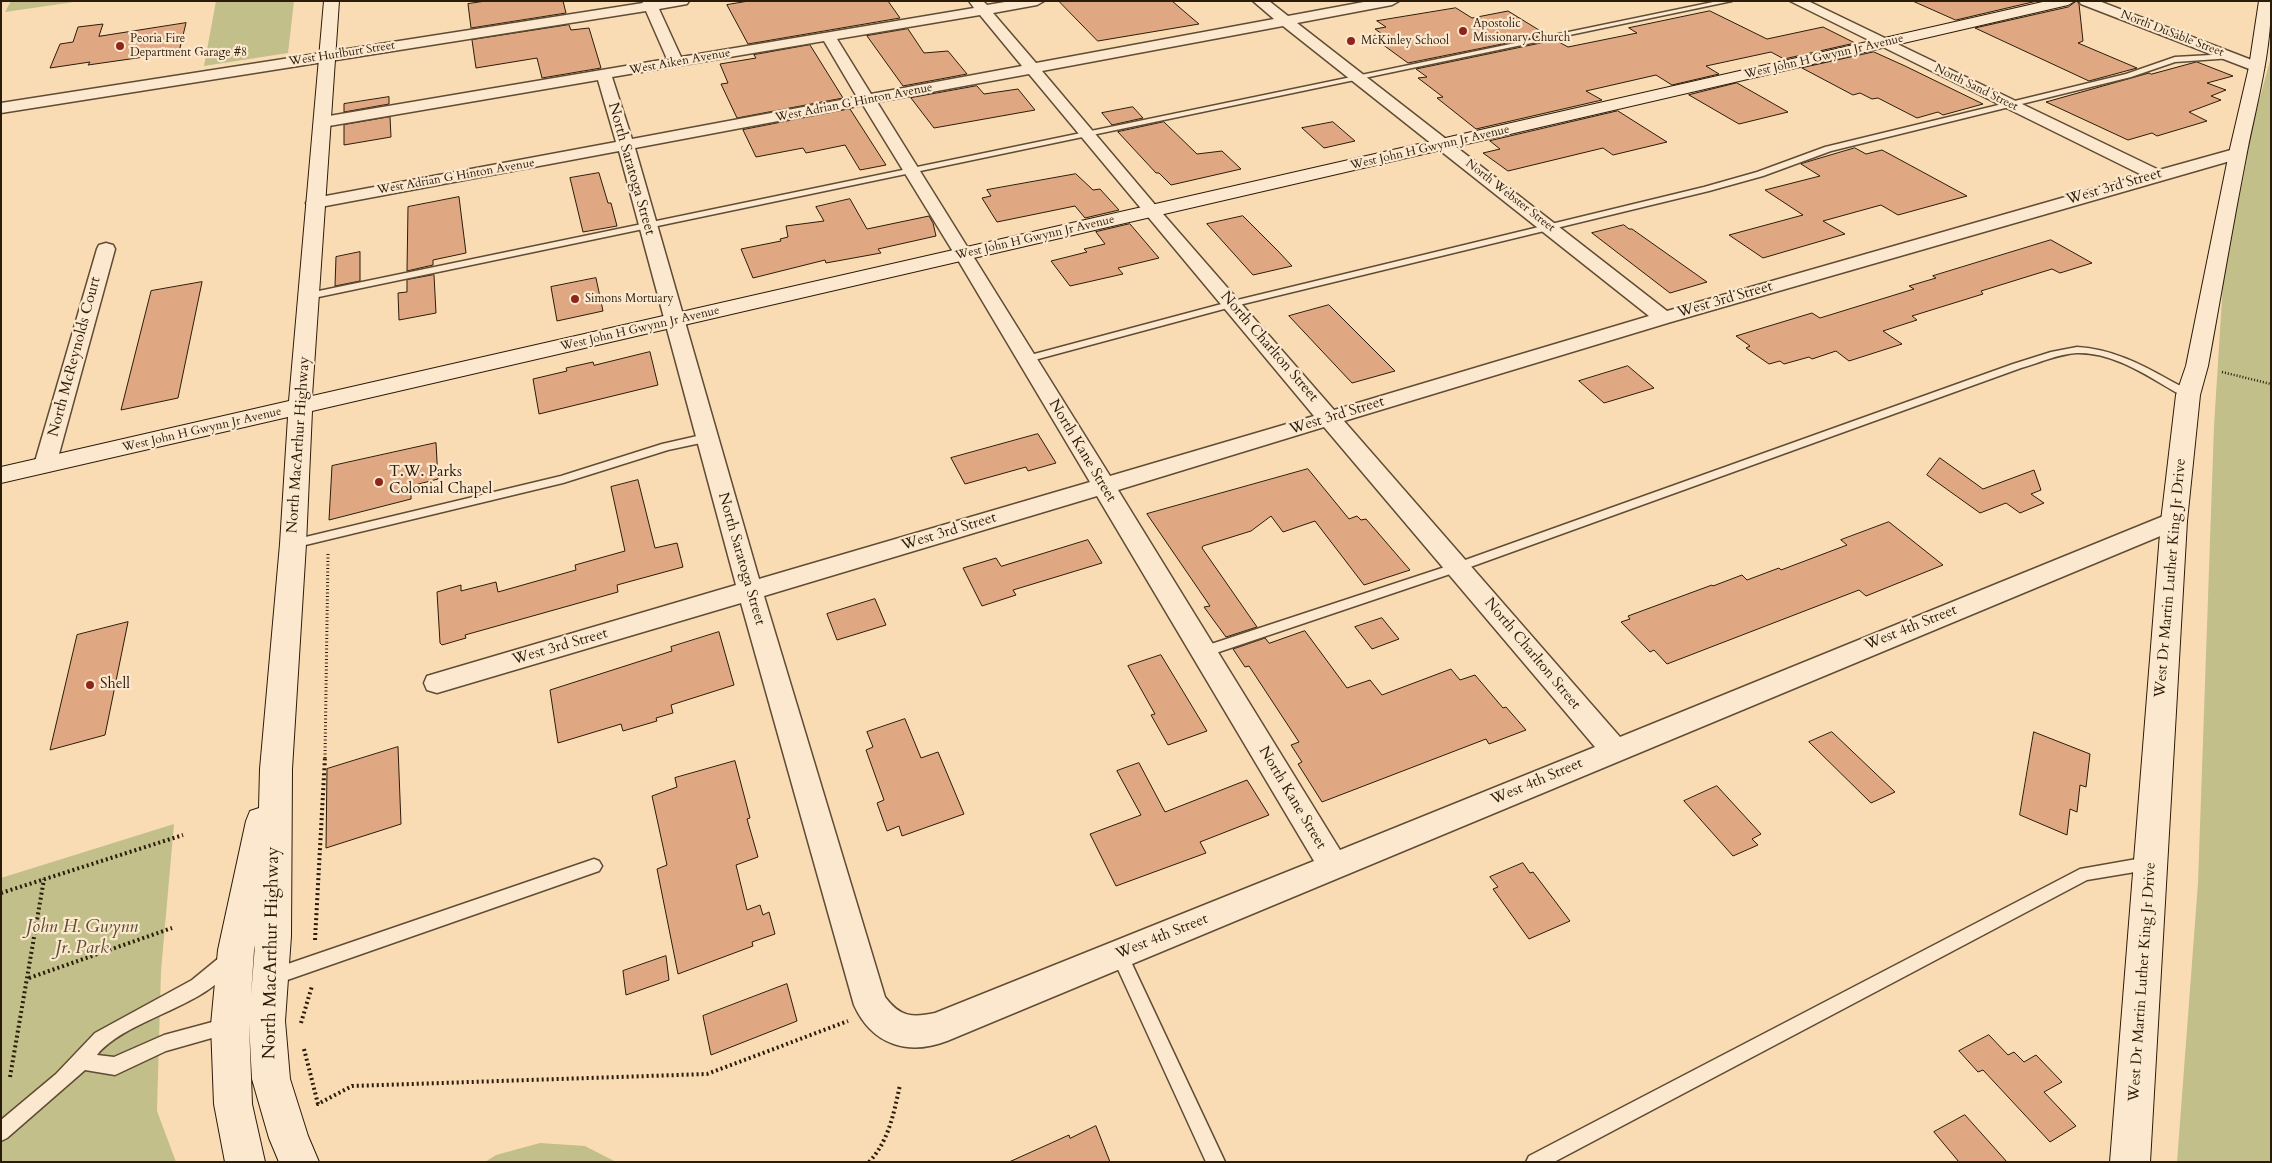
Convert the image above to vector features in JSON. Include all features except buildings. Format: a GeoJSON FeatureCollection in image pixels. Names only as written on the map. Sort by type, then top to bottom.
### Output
{"type":"FeatureCollection","features":[{"type":"Feature","properties":{"kind":"street","name":"West Hurlburt Street"},"geometry":{"type":"LineString","coordinates":[[1,108],[650,4],[682,1]]}},
{"type":"Feature","properties":{"kind":"street","name":"West Aiken Avenue"},"geometry":{"type":"LineString","coordinates":[[323,122],[828,37],[980,6],[1037,1]]}},
{"type":"Feature","properties":{"kind":"street","name":"North Webster Street"},"geometry":{"type":"LineString","coordinates":[[1260,1],[1446,145],[1664,318]]}},
{"type":"Feature","properties":{"kind":"street","name":"West Adrian G Hinton Avenue"},"geometry":{"type":"LineString","coordinates":[[316,203],[1392,1]]}},
{"type":"Feature","properties":{"kind":"street","name":"North Sand Street"},"geometry":{"type":"LineString","coordinates":[[1797,1],[2155,175]]}},
{"type":"Feature","properties":{"kind":"street","name":"West John H Gwynn Jr Avenue"},"geometry":{"type":"LineString","coordinates":[[1,475],[301,408],[2068,1]]}},
{"type":"Feature","properties":{"kind":"street","name":"North DuSable Street"},"geometry":{"type":"LineString","coordinates":[[2086,1],[2257,67]]}},
{"type":"Feature","properties":{"kind":"street","name":"West Dr Martin Luther King Jr Drive"},"geometry":{"type":"LineString","coordinates":[[2130,1162],[2174,520],[2188,395],[2197,366],[2238,153],[2257,67],[2268,1]]}},
{"type":"Feature","properties":{"kind":"street","name":"North MacArthur Highway"},"geometry":{"type":"LineString","coordinates":[[299,1162],[289,1138],[271,1079],[267,1021],[273,936],[276,768],[316,203],[334,2]]}},
{"type":"Feature","properties":{"kind":"street"},"geometry":{"type":"LineString","coordinates":[[650,4],[676,63]]}},
{"type":"Feature","properties":{"kind":"street","name":"North Charlton Street"},"geometry":{"type":"LineString","coordinates":[[980,6],[1151,211],[1614,750]]}},
{"type":"Feature","properties":{"kind":"street","name":"North Kane Street"},"geometry":{"type":"LineString","coordinates":[[828,37],[964,255],[1334,867]]}},
{"type":"Feature","properties":{"kind":"street","name":"North Saratoga Street"},"geometry":{"type":"LineString","coordinates":[[604,75],[626,146],[750,592],[871,1005],[884,1022],[898,1031]]}},
{"type":"Feature","properties":{"kind":"street","name":"West 3rd Street"},"geometry":{"type":"LineString","coordinates":[[437,683],[750,592],[1664,318],[2155,175],[2238,153]]}},
{"type":"Feature","properties":{"kind":"street","name":"North McReynolds Court"},"geometry":{"type":"LineString","coordinates":[[45,465],[106,249]]}},
{"type":"Feature","properties":{"kind":"street","name":"West 4th Street"},"geometry":{"type":"LineString","coordinates":[[898,1031],[923,1033],[1334,867],[2174,520]]}},
{"type":"Feature","properties":{"kind":"street","name":"North MacArthur Highway"},"geometry":{"type":"LineString","coordinates":[[245,1162],[233,1104],[230,1026],[236,950],[266,800],[276,768]]}},
{"type":"Feature","properties":{"kind":"lane"},"geometry":{"type":"LineString","coordinates":[[309,296],[1729,1]]}},
{"type":"Feature","properties":{"kind":"lane"},"geometry":{"type":"LineString","coordinates":[[1027,359],[1232,304],[1706,190],[1760,174],[1812,153],[2117,78],[2134,76],[2158,64],[2174,60],[2229,56]]}},
{"type":"Feature","properties":{"kind":"lane"},"geometry":{"type":"LineString","coordinates":[[1204,652],[1458,567],[2017,366],[2076,350],[2094,351],[2115,357],[2188,395]]}},
{"type":"Feature","properties":{"kind":"lane"},"geometry":{"type":"LineString","coordinates":[[293,544],[563,479],[666,447],[706,438]]}},
{"type":"Feature","properties":{"kind":"lane"},"geometry":{"type":"LineString","coordinates":[[1535,1162],[2085,874],[2151,863]]}},
{"type":"Feature","properties":{"kind":"lane"},"geometry":{"type":"LineString","coordinates":[[269,979],[594,866]]}},
{"type":"Feature","properties":{"kind":"lane"},"geometry":{"type":"LineString","coordinates":[[1,1132],[82,1061],[99,1040],[165,1003],[194,990],[214,975],[236,950]]}},
{"type":"Feature","properties":{"kind":"lane"},"geometry":{"type":"LineString","coordinates":[[1118,954],[1216,1162]]}},
{"type":"Feature","properties":{"kind":"lane"},"geometry":{"type":"LineString","coordinates":[[82,1061],[115,1066],[164,1043],[230,1026]]}},
{"type":"Feature","properties":{"kind":"path"},"geometry":{"type":"LineString","coordinates":[[2197,366],[2271,384]]}},
{"type":"Feature","properties":{"kind":"path"},"geometry":{"type":"LineString","coordinates":[[1,892],[183,835]]}},
{"type":"Feature","properties":{"kind":"path"},"geometry":{"type":"LineString","coordinates":[[10,1077],[29,978],[44,879]]}},
{"type":"Feature","properties":{"kind":"path"},"geometry":{"type":"LineString","coordinates":[[29,978],[172,928]]}},
{"type":"Feature","properties":{"kind":"path"},"geometry":{"type":"LineString","coordinates":[[869,1162],[889,1128],[900,1085]]}},
{"type":"Feature","properties":{"kind":"green space"},"geometry":{"type":"Polygon","coordinates":[[[11,1],[81,1],[5,12],[11,1]]]}},
{"type":"Feature","properties":{"kind":"green space"},"geometry":{"type":"Polygon","coordinates":[[[216,1],[294,1],[288,53],[204,66],[216,1]]]}},
{"type":"Feature","properties":{"kind":"green space"},"geometry":{"type":"Polygon","coordinates":[[[2271,57],[2271,1162],[2177,1162],[2198,883],[2214,426],[2227,219],[2271,57]]]}},
{"type":"Feature","properties":{"kind":"green space","name":"John H. Gwynn Jr. Park"},"geometry":{"type":"Polygon","coordinates":[[[174,824],[161,971],[157,1111],[176,1162],[1,1162],[1,878],[174,824]]]}},
{"type":"Feature","properties":{"kind":"green space"},"geometry":{"type":"Polygon","coordinates":[[[540,1143],[585,1146],[616,1162],[485,1162],[496,1155],[540,1143]]]}},
{"type":"Feature","properties":{"kind":"place","name":"Apostolic Missionary Church"},"geometry":{"type":"Point","coordinates":[1463,31]}},
{"type":"Feature","properties":{"kind":"place","name":"McKinley School"},"geometry":{"type":"Point","coordinates":[1351,41]}},
{"type":"Feature","properties":{"kind":"place","name":"Peoria Fire Department Garage #8"},"geometry":{"type":"Point","coordinates":[120,46]}},
{"type":"Feature","properties":{"kind":"place","name":"Simons Mortuary"},"geometry":{"type":"Point","coordinates":[575,299]}},
{"type":"Feature","properties":{"kind":"place","name":"T.W. Parks Colonial Chapel"},"geometry":{"type":"Point","coordinates":[379,482]}},
{"type":"Feature","properties":{"kind":"place","name":"Shell"},"geometry":{"type":"Point","coordinates":[90,685]}}]}
